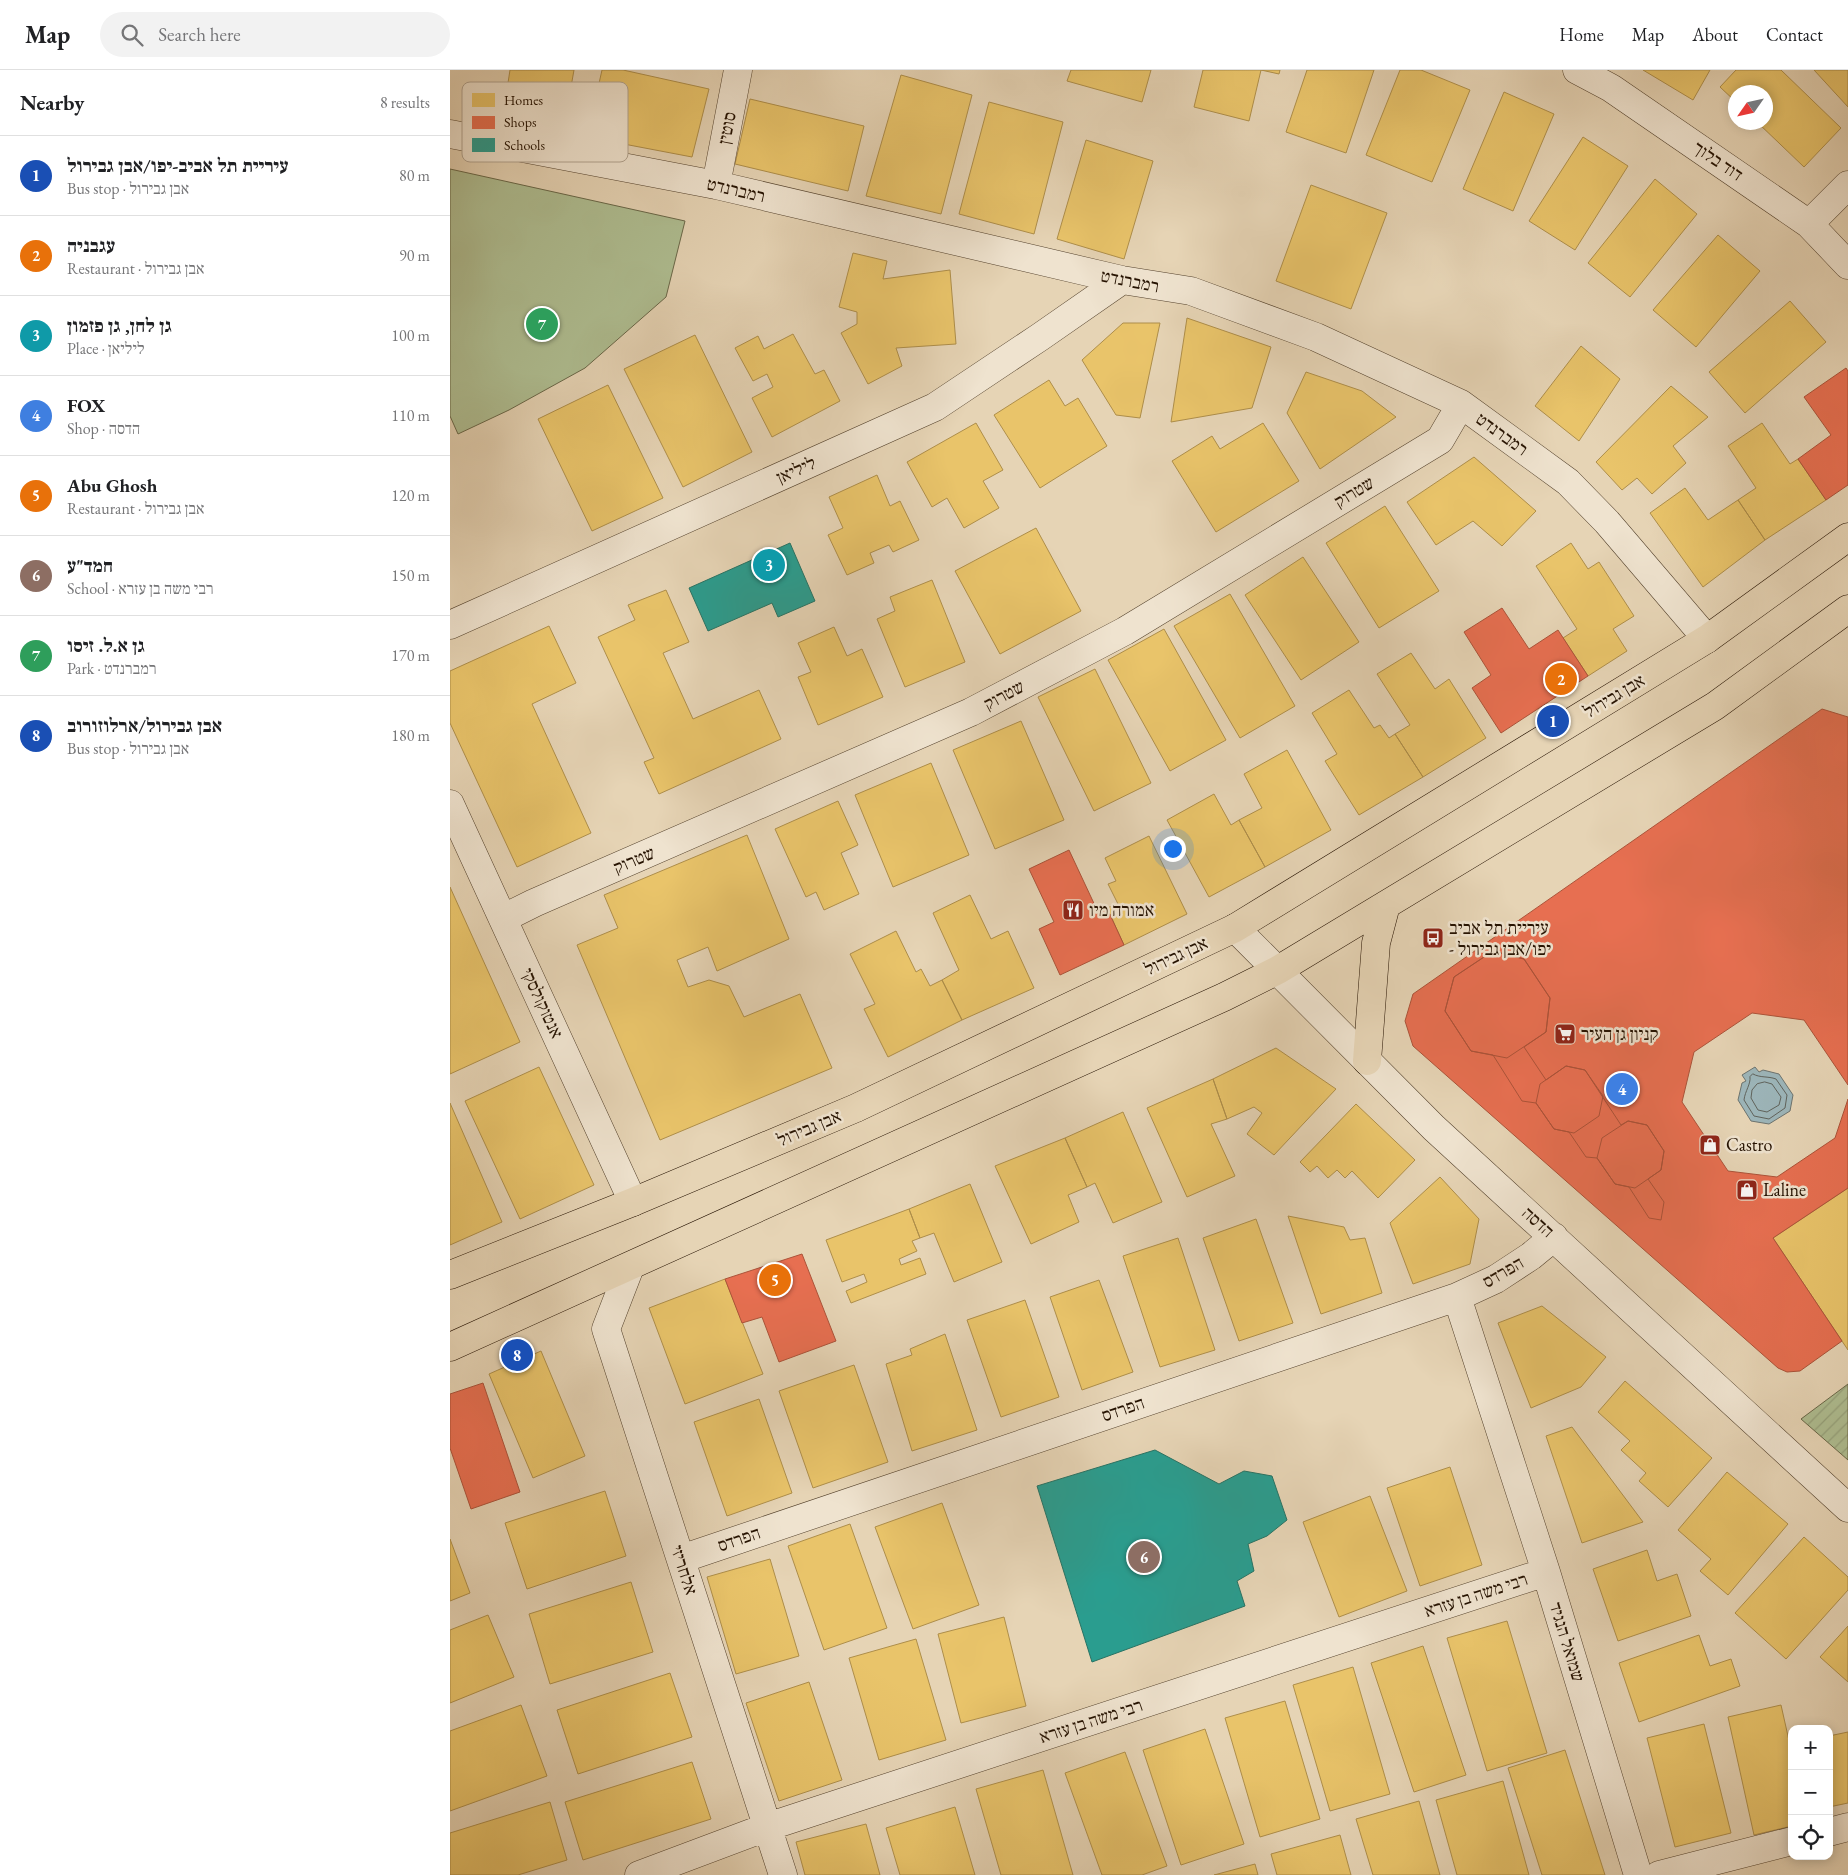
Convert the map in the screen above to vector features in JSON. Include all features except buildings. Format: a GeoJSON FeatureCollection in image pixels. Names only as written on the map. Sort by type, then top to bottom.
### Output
{"type":"FeatureCollection","features":[{"type":"Feature","properties":{"kind":"main road","name":"אבן גבירול"},"geometry":{"type":"LineString","coordinates":[[450,1275],[633,1202],[856,1108],[1235,928],[1707,639],[1848,537]]}},
{"type":"Feature","properties":{"kind":"main road"},"geometry":{"type":"LineString","coordinates":[[450,1347],[1224,997],[1278,970],[1715,706],[1848,610]]}},
{"type":"Feature","properties":{"kind":"main road"},"geometry":{"type":"LineString","coordinates":[[1367,1061],[1376,943],[1386,905]]}},
{"type":"Feature","properties":{"kind":"street","name":"סוטין"},"geometry":{"type":"LineString","coordinates":[[716,185],[738,70]]}},
{"type":"Feature","properties":{"kind":"street","name":"דוד בלוך"},"geometry":{"type":"LineString","coordinates":[[1578,70],[1611,88],[1809,224],[1848,265]]}},
{"type":"Feature","properties":{"kind":"street","name":"רמברנדט"},"geometry":{"type":"LineString","coordinates":[[596,162],[716,185],[1122,280],[1191,291],[1316,337],[1461,404],[1568,482],[1607,522],[1707,639]]}},
{"type":"Feature","properties":{"kind":"street"},"geometry":{"type":"LineString","coordinates":[[1809,224],[1848,185]]}},
{"type":"Feature","properties":{"kind":"street","name":"ליליאן"},"geometry":{"type":"LineString","coordinates":[[450,625],[935,407],[1040,338],[1122,280]]}},
{"type":"Feature","properties":{"kind":"street","name":"שטרוק"},"geometry":{"type":"LineString","coordinates":[[504,918],[534,903],[972,712],[1125,631],[1440,440],[1461,404]]}},
{"type":"Feature","properties":{"kind":"street","name":"אנטוקולסקי"},"geometry":{"type":"LineString","coordinates":[[450,804],[633,1202]]}},
{"type":"Feature","properties":{"kind":"street","name":"הדסה"},"geometry":{"type":"LineString","coordinates":[[1235,928],[1434,1128],[1848,1508]]}},
{"type":"Feature","properties":{"kind":"street","name":"הפרדס"},"geometry":{"type":"LineString","coordinates":[[680,1559],[1457,1297],[1496,1279],[1531,1256],[1554,1237]]}},
{"type":"Feature","properties":{"kind":"street","name":"אלחריזי"},"geometry":{"type":"LineString","coordinates":[[630,1267],[606,1329],[783,1875]]}},
{"type":"Feature","properties":{"kind":"street","name":"שמואל הנגיד"},"geometry":{"type":"LineString","coordinates":[[1457,1297],[1546,1572],[1638,1875]]}},
{"type":"Feature","properties":{"kind":"street","name":"רבי משה בן עזרא"},"geometry":{"type":"LineString","coordinates":[[639,1875],[767,1827],[1546,1572]]}},
{"type":"Feature","properties":{"kind":"street"},"geometry":{"type":"LineString","coordinates":[[1833,1831],[1848,1827]]}},
{"type":"Feature","properties":{"kind":"street"},"geometry":{"type":"LineString","coordinates":[[1659,1875],[1788,1842]]}},
{"type":"Feature","properties":{"kind":"green space"},"geometry":{"type":"Polygon","coordinates":[[[450,169],[685,221],[666,297],[585,368],[509,410],[458,434],[450,416],[450,169]]]}},
{"type":"Feature","properties":{"kind":"green space"},"geometry":{"type":"Polygon","coordinates":[[[1848,1384],[1848,1460],[1801,1419],[1848,1384]]]}},
{"type":"Feature","properties":{"kind":"water"},"geometry":{"type":"Polygon","coordinates":[[[1755,1067],[1759,1072],[1763,1070],[1779,1074],[1793,1095],[1790,1111],[1769,1124],[1751,1121],[1738,1100],[1742,1083],[1746,1081],[1742,1075],[1755,1067]]]}},
{"type":"Feature","properties":{"kind":"place","name":"גן א.ל. זיסו"},"geometry":{"type":"Point","coordinates":[542,324]}},
{"type":"Feature","properties":{"kind":"place","name":"גן לחן, גן פזמון"},"geometry":{"type":"Point","coordinates":[769,565]}},
{"type":"Feature","properties":{"kind":"place","name":"עגבניה"},"geometry":{"type":"Point","coordinates":[1561,679]}},
{"type":"Feature","properties":{"kind":"place","name":"עיריית תל אביב-יפו/אבן גבירול"},"geometry":{"type":"Point","coordinates":[1553,721]}},
{"type":"Feature","properties":{"kind":"place","name":"אמורה מיו"},"geometry":{"type":"Point","coordinates":[1073,910]}},
{"type":"Feature","properties":{"kind":"place","name":"עיריית תל אביב - יפו/אבן גבירול"},"geometry":{"type":"Point","coordinates":[1433,938]}},
{"type":"Feature","properties":{"kind":"place","name":"קניון גן העיר"},"geometry":{"type":"Point","coordinates":[1565,1034]}},
{"type":"Feature","properties":{"kind":"place","name":"FOX"},"geometry":{"type":"Point","coordinates":[1622,1089]}},
{"type":"Feature","properties":{"kind":"place","name":"Castro"},"geometry":{"type":"Point","coordinates":[1710,1145]}},
{"type":"Feature","properties":{"kind":"place","name":"Laline"},"geometry":{"type":"Point","coordinates":[1747,1190]}},
{"type":"Feature","properties":{"kind":"place","name":"Abu Ghosh"},"geometry":{"type":"Point","coordinates":[775,1280]}},
{"type":"Feature","properties":{"kind":"place","name":"אבן גבירול/ארלוזורוב"},"geometry":{"type":"Point","coordinates":[517,1355]}},
{"type":"Feature","properties":{"kind":"place","name":"חמד\"ע"},"geometry":{"type":"Point","coordinates":[1144,1557]}}]}
